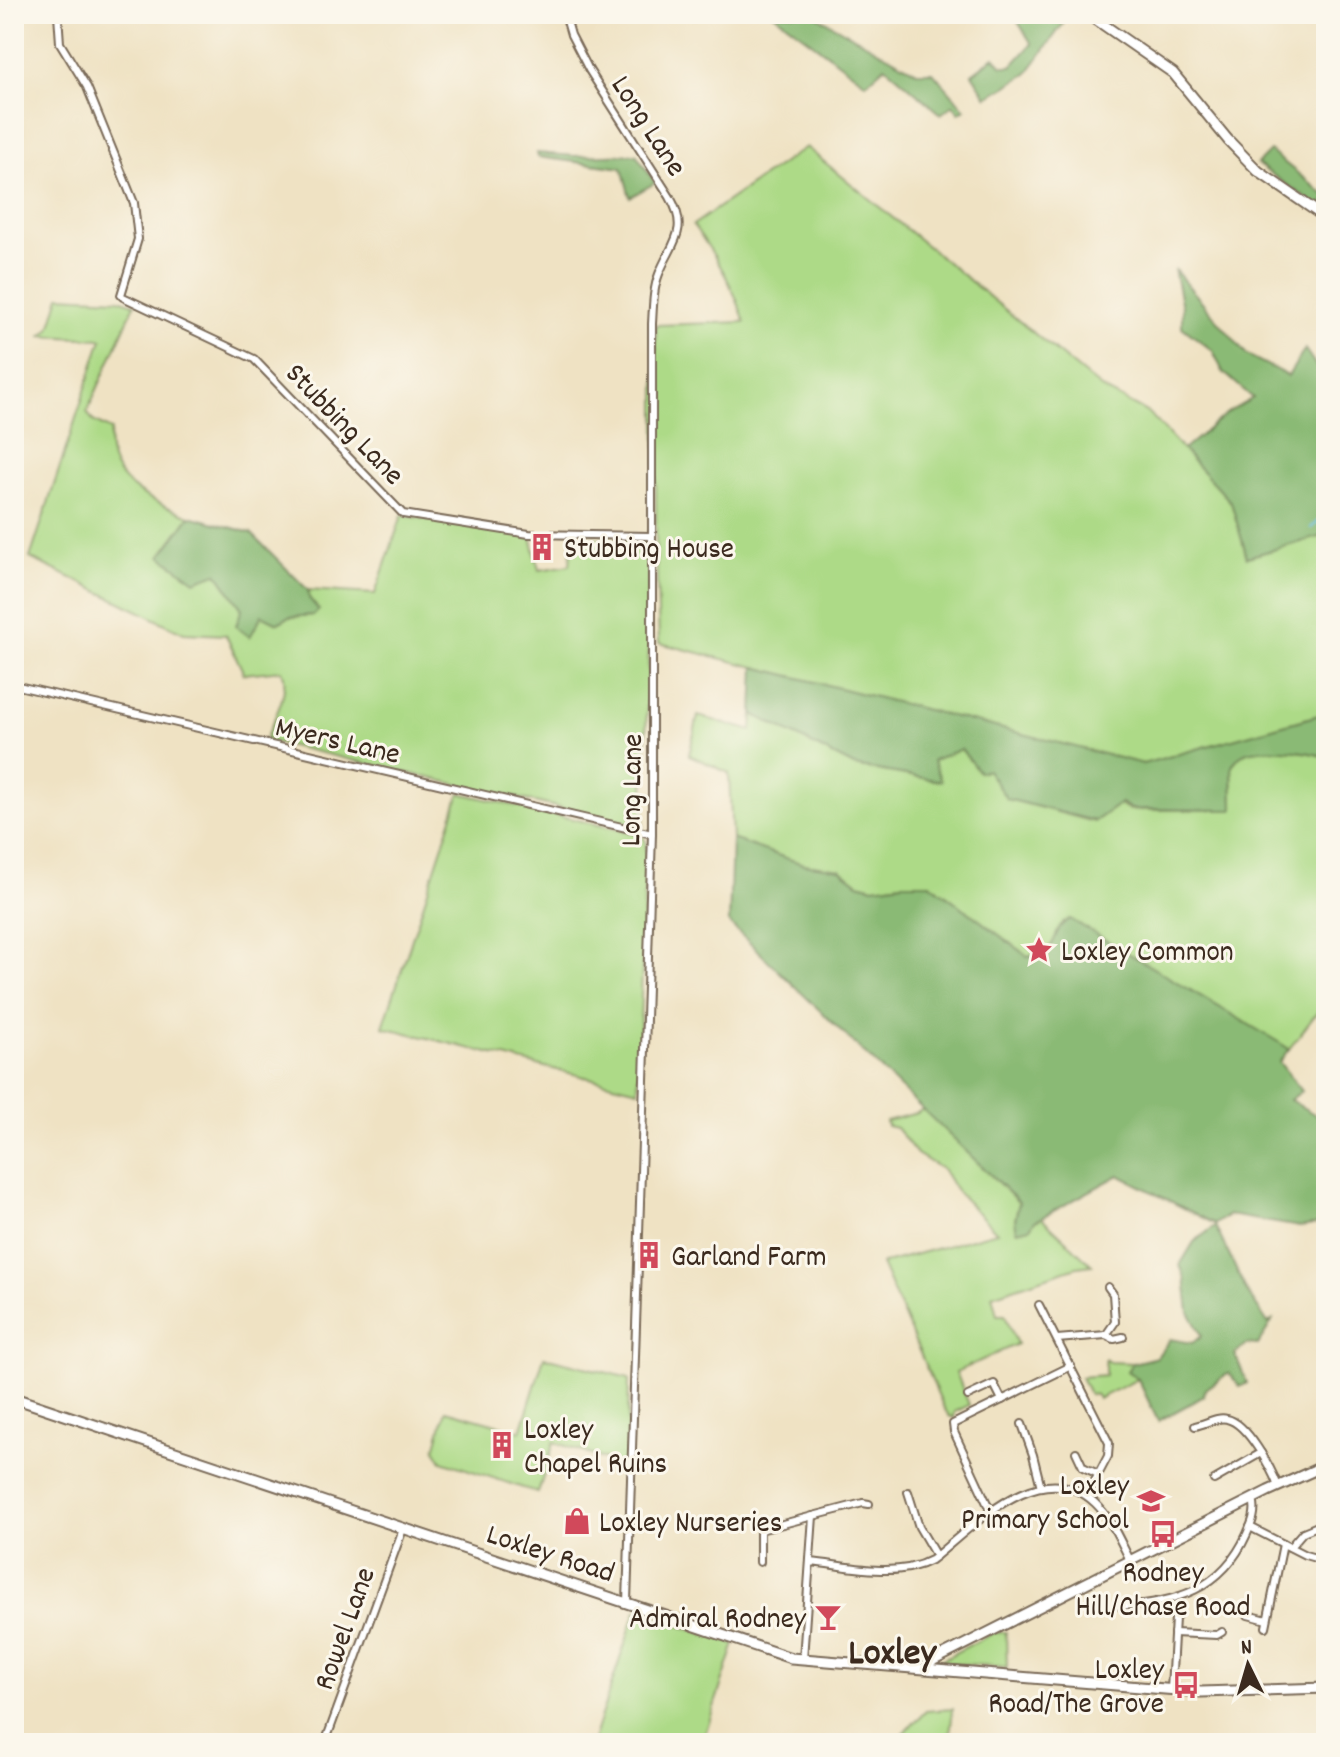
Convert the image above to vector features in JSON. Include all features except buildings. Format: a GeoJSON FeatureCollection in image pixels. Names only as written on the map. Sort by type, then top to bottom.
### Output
{"type":"FeatureCollection","features":[{"type":"Feature","properties":{"kind":"main road"},"geometry":{"type":"LineString","coordinates":[[1088,14],[1173,73],[1258,171],[1326,218]]}},
{"type":"Feature","properties":{"kind":"main road","name":"Loxley Road"},"geometry":{"type":"LineString","coordinates":[[14,1398],[777,1654],[803,1659],[1171,1690],[1227,1692],[1326,1688]]}},
{"type":"Feature","properties":{"kind":"main road"},"geometry":{"type":"LineString","coordinates":[[925,1668],[934,1660],[1130,1560],[1326,1465]]}},
{"type":"Feature","properties":{"kind":"street","name":"Stubbing Lane"},"geometry":{"type":"LineString","coordinates":[[58,14],[60,43],[87,87],[134,203],[138,239],[121,295],[254,359],[403,514],[529,534],[651,536]]}},
{"type":"Feature","properties":{"kind":"street","name":"Long Lane"},"geometry":{"type":"LineString","coordinates":[[565,14],[571,35],[589,70],[679,215],[679,232],[658,275],[653,303],[652,834],[627,1602]]}},
{"type":"Feature","properties":{"kind":"street","name":"Myers Lane"},"geometry":{"type":"LineString","coordinates":[[14,685],[652,834]]}},
{"type":"Feature","properties":{"kind":"street"},"geometry":{"type":"LineString","coordinates":[[1106,1335],[1115,1322],[1113,1294],[1108,1287]]}},
{"type":"Feature","properties":{"kind":"street"},"geometry":{"type":"LineString","coordinates":[[1039,1305],[1109,1443],[1109,1453],[1087,1496]]}},
{"type":"Feature","properties":{"kind":"street"},"geometry":{"type":"LineString","coordinates":[[1057,1339],[1106,1335],[1114,1339],[1123,1337]]}},
{"type":"Feature","properties":{"kind":"street"},"geometry":{"type":"LineString","coordinates":[[991,1512],[953,1424],[1071,1366]]}},
{"type":"Feature","properties":{"kind":"street"},"geometry":{"type":"LineString","coordinates":[[968,1396],[994,1381],[1002,1400]]}},
{"type":"Feature","properties":{"kind":"street"},"geometry":{"type":"LineString","coordinates":[[1195,1426],[1219,1418],[1230,1419],[1261,1453],[1278,1486]]}},
{"type":"Feature","properties":{"kind":"street"},"geometry":{"type":"LineString","coordinates":[[1022,1424],[1041,1487]]}},
{"type":"Feature","properties":{"kind":"street"},"geometry":{"type":"LineString","coordinates":[[953,1454],[962,1450]]}},
{"type":"Feature","properties":{"kind":"street"},"geometry":{"type":"LineString","coordinates":[[1076,1452],[1083,1467],[1098,1474]]}},
{"type":"Feature","properties":{"kind":"street"},"geometry":{"type":"LineString","coordinates":[[1214,1480],[1261,1453]]}},
{"type":"Feature","properties":{"kind":"street"},"geometry":{"type":"LineString","coordinates":[[811,1562],[900,1570],[923,1564],[1019,1494],[1041,1487],[1059,1486],[1087,1496],[1108,1520],[1130,1560]]}},
{"type":"Feature","properties":{"kind":"street"},"geometry":{"type":"LineString","coordinates":[[908,1492],[919,1527],[936,1556]]}},
{"type":"Feature","properties":{"kind":"street"},"geometry":{"type":"LineString","coordinates":[[1120,1606],[1162,1603],[1201,1587],[1227,1565],[1250,1527],[1254,1514],[1253,1499]]}},
{"type":"Feature","properties":{"kind":"street"},"geometry":{"type":"LineString","coordinates":[[760,1562],[760,1530],[869,1504]]}},
{"type":"Feature","properties":{"kind":"street"},"geometry":{"type":"LineString","coordinates":[[803,1659],[813,1516]]}},
{"type":"Feature","properties":{"kind":"street"},"geometry":{"type":"LineString","coordinates":[[1248,1615],[1266,1623],[1286,1546],[1303,1532],[1320,1525]]}},
{"type":"Feature","properties":{"kind":"street"},"geometry":{"type":"LineString","coordinates":[[1250,1527],[1313,1559],[1326,1561]]}},
{"type":"Feature","properties":{"kind":"street","name":"Rowel Lane"},"geometry":{"type":"LineString","coordinates":[[325,1743],[403,1529]]}},
{"type":"Feature","properties":{"kind":"street"},"geometry":{"type":"LineString","coordinates":[[1171,1690],[1178,1614]]}},
{"type":"Feature","properties":{"kind":"street"},"geometry":{"type":"LineString","coordinates":[[1174,1633],[1217,1635],[1222,1632]]}},
{"type":"Feature","properties":{"kind":"green space"},"geometry":{"type":"Polygon","coordinates":[[[774,14],[813,14],[917,72],[933,72],[965,109],[959,113],[953,105],[941,114],[885,66],[866,83],[774,14]]]}},
{"type":"Feature","properties":{"kind":"green space"},"geometry":{"type":"Polygon","coordinates":[[[1013,14],[1070,14],[1027,74],[987,97],[972,74],[994,57],[1002,66],[1012,66],[1032,44],[1013,14]]]}},
{"type":"Feature","properties":{"kind":"green space"},"geometry":{"type":"Polygon","coordinates":[[[806,147],[1101,388],[1150,414],[1231,502],[1247,557],[1326,535],[1326,713],[1143,764],[659,643],[656,325],[745,322],[723,271],[693,225],[806,147]]]}},
{"type":"Feature","properties":{"kind":"green space"},"geometry":{"type":"Polygon","coordinates":[[[1270,151],[1326,196],[1326,201],[1319,207],[1257,164],[1270,151]]]}},
{"type":"Feature","properties":{"kind":"green space"},"geometry":{"type":"Polygon","coordinates":[[[537,153],[575,156],[636,154],[655,183],[630,197],[622,168],[538,157],[537,153]]]}},
{"type":"Feature","properties":{"kind":"green space"},"geometry":{"type":"Polygon","coordinates":[[[1174,269],[1247,355],[1288,376],[1305,349],[1326,381],[1326,535],[1247,557],[1231,502],[1183,450],[1227,413],[1253,398],[1223,372],[1213,351],[1182,327],[1182,307],[1174,269]]]}},
{"type":"Feature","properties":{"kind":"green space"},"geometry":{"type":"Polygon","coordinates":[[[60,296],[119,299],[135,304],[87,412],[93,421],[111,430],[113,463],[121,476],[145,496],[190,516],[161,555],[217,573],[242,609],[236,626],[249,636],[262,615],[314,615],[318,610],[309,598],[308,590],[375,594],[402,515],[531,536],[539,570],[570,565],[572,536],[648,542],[649,644],[643,827],[265,740],[283,696],[282,670],[244,674],[226,635],[184,633],[30,558],[102,339],[42,336],[50,329],[60,296]]]}},
{"type":"Feature","properties":{"kind":"green space"},"geometry":{"type":"Polygon","coordinates":[[[190,516],[251,533],[308,590],[309,598],[319,610],[314,615],[289,617],[278,623],[262,615],[250,637],[236,626],[242,609],[217,573],[195,581],[161,556],[190,516]]]}},
{"type":"Feature","properties":{"kind":"green space"},"geometry":{"type":"Polygon","coordinates":[[[755,667],[1143,764],[1326,713],[1326,757],[1271,750],[1241,755],[1232,765],[1233,810],[1131,809],[1121,803],[1095,821],[1007,799],[987,770],[979,772],[961,749],[933,760],[941,781],[854,766],[753,714],[755,667]]]}},
{"type":"Feature","properties":{"kind":"green space"},"geometry":{"type":"Polygon","coordinates":[[[753,714],[854,766],[940,781],[933,760],[961,749],[979,772],[987,770],[1008,799],[1094,822],[1119,804],[1130,810],[1233,810],[1232,765],[1241,755],[1271,750],[1326,757],[1326,1001],[1289,1049],[1064,922],[1051,946],[1027,956],[930,883],[874,887],[858,883],[840,869],[803,864],[736,842],[732,839],[729,773],[689,755],[698,716],[752,731],[753,714]]]}},
{"type":"Feature","properties":{"kind":"green space"},"geometry":{"type":"Polygon","coordinates":[[[460,793],[642,835],[646,842],[638,1090],[383,1027],[460,793]]]}},
{"type":"Feature","properties":{"kind":"green space"},"geometry":{"type":"Polygon","coordinates":[[[732,839],[803,864],[840,869],[858,883],[874,887],[930,883],[1027,956],[1047,950],[1059,929],[1070,919],[1280,1043],[1289,1049],[1279,1062],[1302,1091],[1290,1100],[1326,1121],[1326,1166],[1321,1176],[1326,1198],[1326,1223],[1300,1227],[1229,1215],[1215,1224],[1119,1175],[1035,1221],[1030,1228],[1017,1231],[1015,1220],[1019,1202],[729,923],[732,839]]]}},
{"type":"Feature","properties":{"kind":"green space"},"geometry":{"type":"Polygon","coordinates":[[[923,1109],[1019,1203],[1015,1220],[1035,1221],[1042,1218],[1092,1265],[992,1295],[997,1315],[1005,1315],[1017,1344],[956,1372],[969,1405],[955,1412],[954,1418],[944,1408],[881,1264],[997,1232],[955,1190],[943,1170],[917,1154],[896,1128],[887,1126],[886,1121],[923,1109]]]}},
{"type":"Feature","properties":{"kind":"green space"},"geometry":{"type":"Polygon","coordinates":[[[1215,1226],[1246,1290],[1268,1323],[1272,1321],[1258,1345],[1247,1344],[1235,1354],[1247,1383],[1240,1387],[1229,1373],[1205,1389],[1204,1396],[1158,1421],[1138,1379],[1127,1371],[1133,1363],[1157,1357],[1170,1339],[1192,1343],[1202,1336],[1189,1312],[1185,1278],[1180,1265],[1194,1242],[1215,1226]]]}},
{"type":"Feature","properties":{"kind":"green space"},"geometry":{"type":"Polygon","coordinates":[[[544,1357],[629,1378],[627,1467],[554,1442],[538,1493],[442,1461],[435,1449],[446,1410],[521,1431],[544,1357]]]}},
{"type":"Feature","properties":{"kind":"green space"},"geometry":{"type":"Polygon","coordinates":[[[1105,1359],[1109,1362],[1133,1363],[1128,1371],[1138,1379],[1098,1399],[1096,1395],[1089,1394],[1081,1377],[1105,1375],[1105,1359]]]}},
{"type":"Feature","properties":{"kind":"green space"},"geometry":{"type":"Polygon","coordinates":[[[636,1611],[735,1644],[702,1743],[592,1743],[636,1611]]]}},
{"type":"Feature","properties":{"kind":"green space"},"geometry":{"type":"Polygon","coordinates":[[[1006,1632],[1007,1667],[937,1662],[993,1633],[1006,1632]]]}},
{"type":"Feature","properties":{"kind":"green space"},"geometry":{"type":"Polygon","coordinates":[[[953,1709],[949,1743],[887,1743],[903,1734],[926,1711],[953,1709]]]}},
{"type":"Feature","properties":{"kind":"waterway"},"geometry":{"type":"LineString","coordinates":[[1311,528],[1326,513]]}},
{"type":"Feature","properties":{"kind":"place","name":"Stubbing House"},"geometry":{"type":"Point","coordinates":[542,547]}},
{"type":"Feature","properties":{"kind":"place","name":"Loxley Common"},"geometry":{"type":"Point","coordinates":[1039,950]}},
{"type":"Feature","properties":{"kind":"place","name":"Garland Farm"},"geometry":{"type":"Point","coordinates":[649,1255]}},
{"type":"Feature","properties":{"kind":"place","name":"Loxley Chapel Ruins"},"geometry":{"type":"Point","coordinates":[502,1445]}},
{"type":"Feature","properties":{"kind":"place","name":"Loxley Primary School"},"geometry":{"type":"Point","coordinates":[1151,1501]}},
{"type":"Feature","properties":{"kind":"place","name":"Loxley Nurseries"},"geometry":{"type":"Point","coordinates":[577,1521]}},
{"type":"Feature","properties":{"kind":"place","name":"Rodney Hill/Chase Road"},"geometry":{"type":"Point","coordinates":[1163,1534]}},
{"type":"Feature","properties":{"kind":"place","name":"Admiral Rodney"},"geometry":{"type":"Point","coordinates":[828,1617]}},
{"type":"Feature","properties":{"kind":"place","name":"Loxley Road/The Grove"},"geometry":{"type":"Point","coordinates":[1186,1685]}},
{"type":"Feature","properties":{"kind":"district","name":"Loxley"},"geometry":{"type":"Point","coordinates":[892,1650]}}]}
